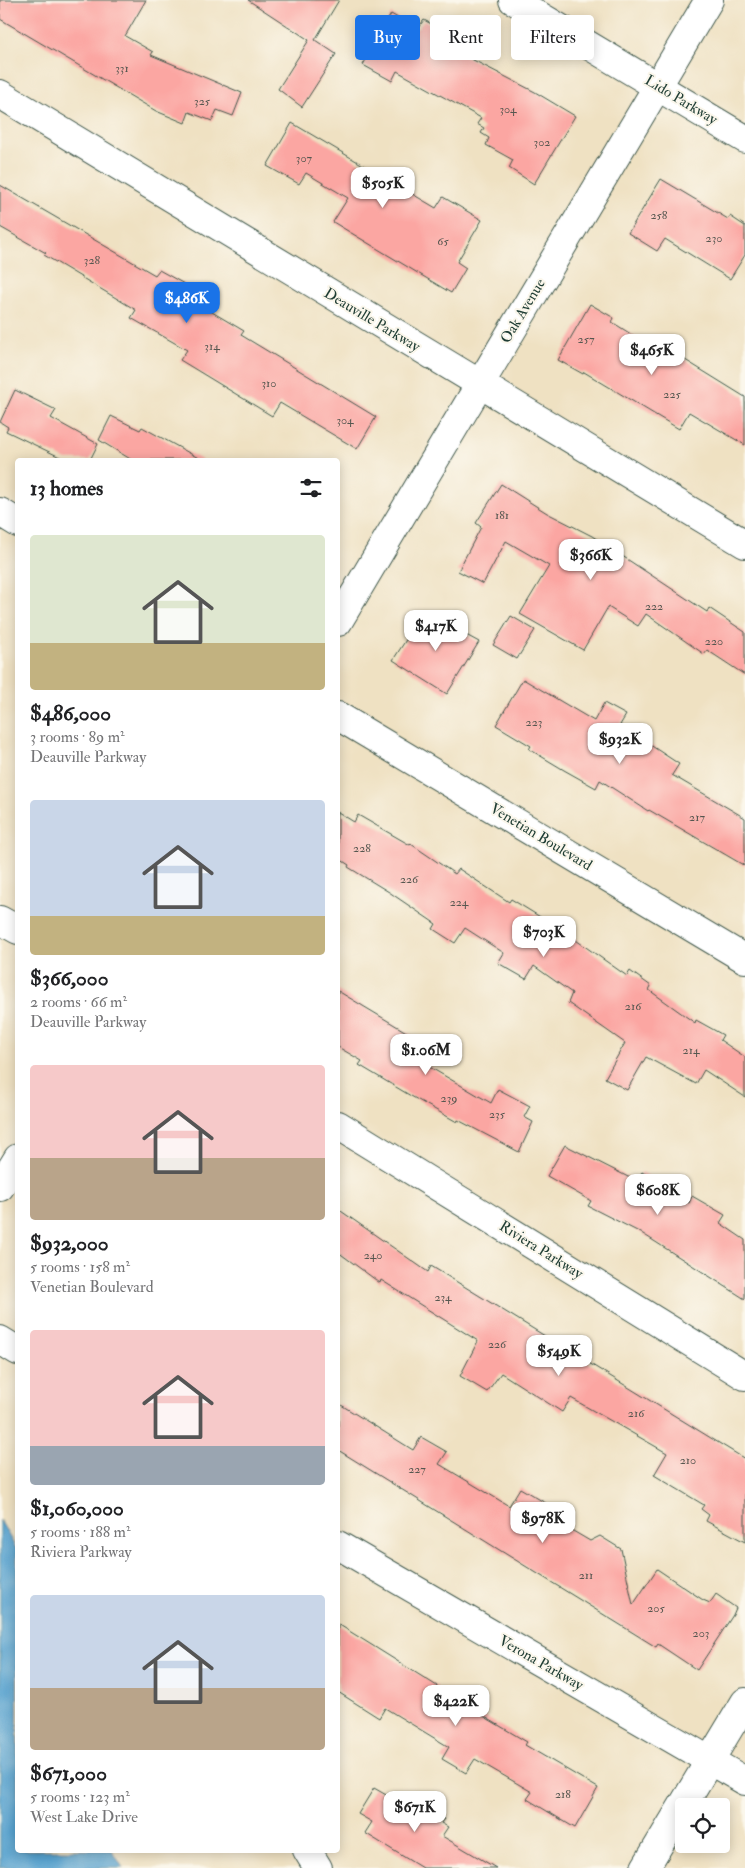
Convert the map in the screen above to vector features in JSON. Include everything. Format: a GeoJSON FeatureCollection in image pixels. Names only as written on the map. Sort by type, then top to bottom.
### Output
{"type":"FeatureCollection","features":[{"type":"Feature","properties":{"kind":"street","name":"Lido Parkway"},"geometry":{"type":"LineString","coordinates":[[513,0],[745,139]]}},
{"type":"Feature","properties":{"kind":"street","name":"Oak Avenue"},"geometry":{"type":"LineString","coordinates":[[340,619],[709,0]]}},
{"type":"Feature","properties":{"kind":"street","name":"Deauville Parkway"},"geometry":{"type":"LineString","coordinates":[[0,94],[745,544]]}},
{"type":"Feature","properties":{"kind":"street"},"geometry":{"type":"LineString","coordinates":[[0,512],[15,520]]}},
{"type":"Feature","properties":{"kind":"street","name":"Venetian Boulevard"},"geometry":{"type":"LineString","coordinates":[[340,717],[745,959]]}},
{"type":"Feature","properties":{"kind":"street"},"geometry":{"type":"LineString","coordinates":[[0,920],[15,928]]}},
{"type":"Feature","properties":{"kind":"street","name":"Riviera Parkway"},"geometry":{"type":"LineString","coordinates":[[340,1126],[745,1376]]}},
{"type":"Feature","properties":{"kind":"street"},"geometry":{"type":"LineString","coordinates":[[0,1188],[15,1163]]}},
{"type":"Feature","properties":{"kind":"street"},"geometry":{"type":"LineString","coordinates":[[0,1340],[15,1349]]}},
{"type":"Feature","properties":{"kind":"street","name":"Verona Parkway"},"geometry":{"type":"LineString","coordinates":[[340,1546],[745,1781]]}},
{"type":"Feature","properties":{"kind":"street"},"geometry":{"type":"LineString","coordinates":[[645,1868],[745,1702]]}},
{"type":"Feature","properties":{"kind":"street"},"geometry":{"type":"LineString","coordinates":[[309,1853],[318,1868]]}},
{"type":"Feature","properties":{"kind":"water"},"geometry":{"type":"Polygon","coordinates":[[[0,1520],[15,1546],[15,1853],[114,1853],[123,1868],[0,1868],[0,1520]]]}},
{"type":"Feature","properties":{"kind":"building"},"geometry":{"type":"Polygon","coordinates":[[[0,0],[146,0],[125,36],[153,52],[151,55],[242,93],[233,116],[217,110],[212,121],[189,112],[185,123],[156,111],[0,19],[0,0]]]}},
{"type":"Feature","properties":{"kind":"building"},"geometry":{"type":"Polygon","coordinates":[[[248,0],[339,0],[315,40],[336,54],[302,107],[278,89],[309,40],[248,0]]]}},
{"type":"Feature","properties":{"kind":"building"},"geometry":{"type":"Polygon","coordinates":[[[424,20],[430,23],[430,60],[473,60],[535,92],[575,116],[534,184],[509,168],[513,160],[486,145],[489,138],[481,133],[484,128],[477,124],[481,118],[397,71],[392,81],[363,65],[366,60],[420,60],[420,25],[424,20]]]}},
{"type":"Feature","properties":{"kind":"building"},"geometry":{"type":"Polygon","coordinates":[[[292,123],[436,208],[443,197],[482,220],[457,262],[466,268],[451,293],[333,222],[348,198],[306,173],[299,184],[267,166],[292,123]]]}},
{"type":"Feature","properties":{"kind":"building"},"geometry":{"type":"Polygon","coordinates":[[[661,179],[728,219],[730,216],[745,226],[745,255],[730,279],[665,239],[657,251],[628,233],[661,179]]]}},
{"type":"Feature","properties":{"kind":"building"},"geometry":{"type":"Polygon","coordinates":[[[0,185],[155,275],[159,270],[195,290],[190,299],[244,331],[241,335],[376,417],[357,449],[280,403],[272,416],[180,360],[187,350],[131,318],[136,310],[44,255],[46,253],[0,227],[0,185]]]}},
{"type":"Feature","properties":{"kind":"building"},"geometry":{"type":"Polygon","coordinates":[[[590,304],[614,318],[612,322],[678,364],[682,358],[745,397],[745,445],[689,412],[679,429],[584,372],[583,374],[558,360],[590,304]]]}},
{"type":"Feature","properties":{"kind":"building"},"geometry":{"type":"Polygon","coordinates":[[[15,390],[56,410],[51,418],[98,444],[91,458],[62,458],[6,431],[8,427],[0,422],[15,390]]]}},
{"type":"Feature","properties":{"kind":"building"},"geometry":{"type":"Polygon","coordinates":[[[111,416],[140,430],[142,427],[198,458],[129,458],[99,440],[111,416]]]}},
{"type":"Feature","properties":{"kind":"building"},"geometry":{"type":"Polygon","coordinates":[[[501,484],[547,513],[592,536],[707,612],[709,608],[745,632],[745,675],[707,650],[704,654],[646,614],[638,626],[608,607],[583,650],[520,614],[549,566],[506,541],[483,584],[458,571],[481,527],[476,523],[501,484]]]}},
{"type":"Feature","properties":{"kind":"building"},"geometry":{"type":"Polygon","coordinates":[[[424,612],[479,642],[447,694],[393,660],[424,612]]]}},
{"type":"Feature","properties":{"kind":"building"},"geometry":{"type":"Polygon","coordinates":[[[511,616],[535,630],[517,659],[493,645],[511,616]]]}},
{"type":"Feature","properties":{"kind":"building"},"geometry":{"type":"Polygon","coordinates":[[[523,679],[594,721],[604,703],[626,715],[620,725],[679,764],[672,775],[745,818],[745,866],[648,811],[600,780],[596,788],[564,770],[529,749],[531,746],[496,725],[523,679]]]}},
{"type":"Feature","properties":{"kind":"building"},"geometry":{"type":"Polygon","coordinates":[[[340,813],[354,822],[358,815],[411,844],[455,874],[459,869],[509,902],[511,899],[563,931],[627,976],[630,971],[651,986],[649,990],[695,1023],[696,1020],[723,1035],[720,1040],[745,1057],[745,1097],[704,1070],[696,1084],[646,1057],[627,1090],[605,1078],[625,1043],[568,1003],[572,993],[534,966],[526,979],[498,963],[504,953],[465,928],[455,943],[433,929],[436,924],[348,867],[349,865],[340,859],[340,813]]]}},
{"type":"Feature","properties":{"kind":"building"},"geometry":{"type":"Polygon","coordinates":[[[340,992],[423,1042],[414,1058],[491,1103],[498,1089],[530,1106],[524,1117],[533,1122],[519,1152],[458,1120],[457,1122],[411,1096],[359,1065],[362,1061],[340,1048],[340,992]]]}},
{"type":"Feature","properties":{"kind":"building"},"geometry":{"type":"Polygon","coordinates":[[[565,1145],[636,1181],[642,1172],[689,1203],[692,1196],[725,1215],[720,1223],[745,1240],[745,1299],[643,1234],[588,1206],[591,1201],[547,1176],[565,1145]]]}},
{"type":"Feature","properties":{"kind":"building"},"geometry":{"type":"Polygon","coordinates":[[[340,1210],[428,1272],[431,1266],[745,1459],[745,1542],[706,1521],[709,1515],[701,1509],[704,1505],[654,1475],[667,1453],[571,1398],[562,1412],[501,1373],[487,1392],[460,1376],[478,1341],[381,1280],[380,1283],[340,1253],[340,1210]]]}},
{"type":"Feature","properties":{"kind":"building"},"geometry":{"type":"Polygon","coordinates":[[[340,1404],[413,1450],[421,1437],[447,1452],[439,1464],[509,1506],[520,1488],[549,1505],[544,1514],[590,1541],[600,1536],[621,1549],[633,1605],[657,1569],[703,1600],[710,1603],[716,1594],[736,1608],[697,1670],[658,1644],[656,1647],[340,1451],[340,1404]]]}},
{"type":"Feature","properties":{"kind":"building"},"geometry":{"type":"Polygon","coordinates":[[[340,1625],[437,1686],[436,1688],[527,1742],[525,1745],[598,1788],[575,1828],[527,1799],[532,1792],[475,1759],[466,1773],[442,1759],[449,1747],[385,1708],[379,1718],[340,1693],[340,1625]]]}},
{"type":"Feature","properties":{"kind":"building"},"geometry":{"type":"Polygon","coordinates":[[[374,1788],[388,1796],[390,1793],[409,1805],[413,1800],[444,1819],[441,1823],[448,1827],[442,1836],[496,1868],[422,1868],[365,1833],[372,1822],[358,1814],[374,1788]]]}}]}
